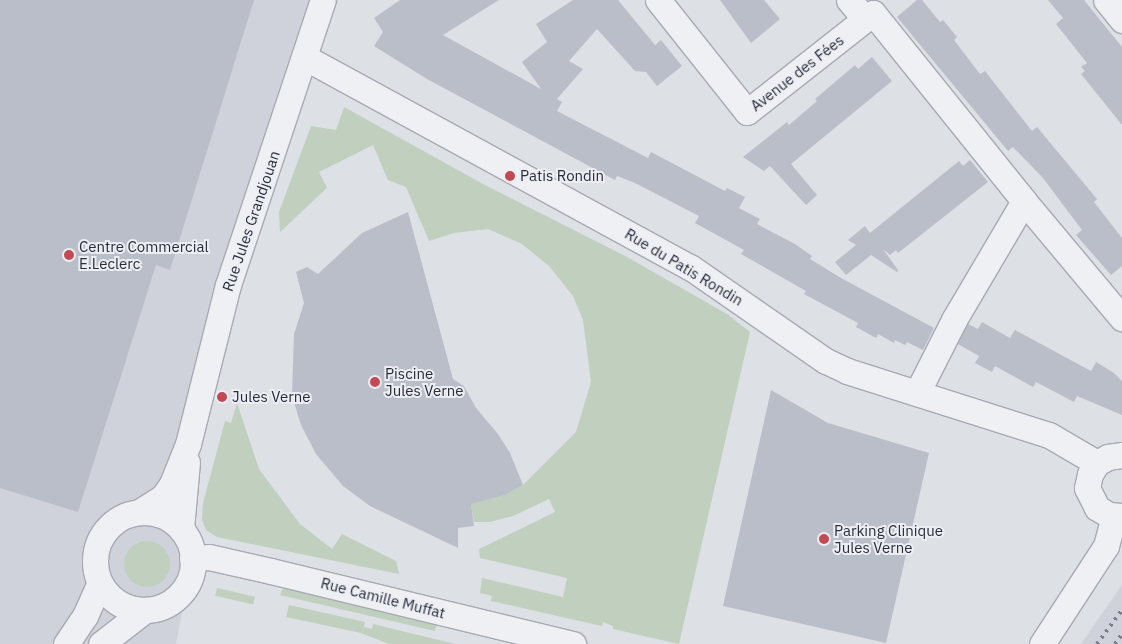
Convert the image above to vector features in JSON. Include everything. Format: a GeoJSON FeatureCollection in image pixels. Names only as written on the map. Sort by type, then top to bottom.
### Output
{"type":"FeatureCollection","features":[{"type":"Feature","properties":{"kind":"street","name":"Rue Jules Grandjouan"},"geometry":{"type":"LineString","coordinates":[[140,512],[163,497],[172,484],[188,444],[228,286],[306,58],[323,0]]}},
{"type":"Feature","properties":{"kind":"street","name":"Avenue des Fées"},"geometry":{"type":"LineString","coordinates":[[658,0],[746,112],[865,19]]}},
{"type":"Feature","properties":{"kind":"street"},"geometry":{"type":"LineString","coordinates":[[849,0],[865,19],[873,14],[1024,202],[1122,318]]}},
{"type":"Feature","properties":{"kind":"street"},"geometry":{"type":"LineString","coordinates":[[1106,0],[1122,20]]}},
{"type":"Feature","properties":{"kind":"street","name":"Rue du Patis Rondin"},"geometry":{"type":"LineString","coordinates":[[306,58],[690,267],[826,361],[847,371],[1048,435],[1097,463]]}},
{"type":"Feature","properties":{"kind":"street"},"geometry":{"type":"LineString","coordinates":[[917,393],[954,320],[1024,202]]}},
{"type":"Feature","properties":{"kind":"street","name":"Rue Jules Grandjouan"},"geometry":{"type":"LineString","coordinates":[[181,529],[187,488],[188,444]]}},
{"type":"Feature","properties":{"kind":"street"},"geometry":{"type":"LineString","coordinates":[[1042,644],[1106,546],[1118,516],[1097,508],[1090,497],[1088,478],[1097,463],[1108,457],[1122,456]]}},
{"type":"Feature","properties":{"kind":"street"},"geometry":{"type":"LineString","coordinates":[[140,512],[158,514],[181,529],[190,546],[192,559],[190,577],[180,595],[162,607],[145,610],[116,602],[100,584],[95,564],[101,537],[113,523],[140,512]]}},
{"type":"Feature","properties":{"kind":"street","name":"Rue Camille Muffat"},"geometry":{"type":"LineString","coordinates":[[192,559],[209,557],[271,570],[574,644]]}},
{"type":"Feature","properties":{"kind":"street"},"geometry":{"type":"LineString","coordinates":[[66,644],[85,616],[100,584]]}},
{"type":"Feature","properties":{"kind":"street"},"geometry":{"type":"LineString","coordinates":[[101,644],[145,610]]}},
{"type":"Feature","properties":{"kind":"shaded area"},"geometry":{"type":"Polygon","coordinates":[[[0,0],[338,0],[304,85],[158,514],[174,523],[186,537],[192,559],[176,644],[0,644],[0,0]]]}},
{"type":"Feature","properties":{"kind":"shaded area"},"geometry":{"type":"Polygon","coordinates":[[[1121,586],[1122,644],[1081,644],[1121,586]]]}},
{"type":"Feature","properties":{"kind":"green space"},"geometry":{"type":"Polygon","coordinates":[[[344,107],[483,184],[627,257],[727,314],[750,332],[679,644],[613,629],[613,626],[603,622],[602,626],[491,601],[492,596],[480,593],[482,578],[563,597],[567,578],[480,558],[479,549],[555,512],[549,499],[513,516],[490,522],[474,522],[471,504],[523,485],[576,432],[591,382],[583,320],[573,296],[549,266],[522,244],[488,229],[454,233],[429,241],[406,187],[388,180],[373,145],[319,172],[327,188],[280,232],[279,212],[311,126],[336,130],[344,107]]]}},
{"type":"Feature","properties":{"kind":"green space"},"geometry":{"type":"Polygon","coordinates":[[[237,403],[259,469],[300,524],[332,549],[342,534],[396,561],[399,574],[217,537],[206,530],[202,520],[203,503],[225,421],[231,423],[237,403]]]}},
{"type":"Feature","properties":{"kind":"green space"},"geometry":{"type":"Polygon","coordinates":[[[147,541],[160,545],[166,551],[170,564],[166,577],[160,583],[147,587],[134,583],[128,577],[124,564],[128,551],[134,545],[147,541]]]}},
{"type":"Feature","properties":{"kind":"green space"},"geometry":{"type":"Polygon","coordinates":[[[284,586],[438,618],[435,631],[280,595],[284,586]]]}},
{"type":"Feature","properties":{"kind":"green space"},"geometry":{"type":"Polygon","coordinates":[[[217,588],[255,597],[253,605],[215,596],[217,588]]]}},
{"type":"Feature","properties":{"kind":"green space"},"geometry":{"type":"Polygon","coordinates":[[[289,605],[365,622],[364,627],[372,629],[373,624],[455,644],[389,644],[361,633],[286,617],[289,605]]]}},
{"type":"Feature","properties":{"kind":"building","name":"Centre Commercial E.Leclerc"},"geometry":{"type":"Polygon","coordinates":[[[0,0],[254,0],[170,270],[156,265],[78,512],[0,488],[0,0]]]}},
{"type":"Feature","properties":{"kind":"building"},"geometry":{"type":"Polygon","coordinates":[[[400,0],[499,0],[443,35],[541,89],[522,62],[547,42],[536,24],[573,0],[618,0],[655,45],[661,40],[682,66],[657,86],[646,72],[635,71],[597,29],[569,61],[583,69],[557,99],[562,102],[557,111],[648,158],[651,152],[725,191],[727,188],[745,197],[739,208],[760,219],[757,224],[795,244],[812,256],[810,259],[841,278],[934,328],[923,350],[907,342],[905,345],[895,340],[894,343],[878,334],[876,338],[856,327],[858,323],[804,294],[806,291],[741,254],[744,250],[695,223],[699,216],[635,183],[617,176],[615,180],[427,79],[374,46],[383,32],[374,18],[400,0]]]}},
{"type":"Feature","properties":{"kind":"building"},"geometry":{"type":"Polygon","coordinates":[[[720,0],[764,0],[780,19],[751,43],[720,0]]]}},
{"type":"Feature","properties":{"kind":"building"},"geometry":{"type":"Polygon","coordinates":[[[917,0],[922,0],[940,22],[943,20],[957,37],[954,40],[980,74],[985,71],[1032,131],[1037,127],[1097,199],[1094,202],[1122,238],[1122,266],[1111,275],[1076,235],[1082,230],[1043,178],[1013,147],[1008,151],[897,17],[917,0]]]}},
{"type":"Feature","properties":{"kind":"building"},"geometry":{"type":"Polygon","coordinates":[[[1048,0],[1084,0],[1122,47],[1122,125],[1081,74],[1085,71],[1081,67],[1087,63],[1056,24],[1063,18],[1048,0]]]}},
{"type":"Feature","properties":{"kind":"building"},"geometry":{"type":"Polygon","coordinates":[[[872,57],[892,81],[791,164],[817,195],[806,205],[770,166],[764,171],[743,157],[787,122],[789,125],[817,101],[815,99],[855,65],[858,69],[872,57]]]}},
{"type":"Feature","properties":{"kind":"building"},"geometry":{"type":"Polygon","coordinates":[[[970,160],[988,182],[898,253],[896,250],[890,255],[883,249],[898,270],[897,272],[871,255],[846,275],[835,262],[856,245],[848,240],[865,226],[870,233],[959,161],[963,166],[970,160]]]}},
{"type":"Feature","properties":{"kind":"building","name":"Piscine Jules Verne"},"geometry":{"type":"Polygon","coordinates":[[[408,212],[453,379],[464,386],[476,408],[498,434],[510,453],[523,485],[504,495],[471,504],[474,526],[458,528],[458,548],[370,506],[343,486],[316,454],[301,425],[292,396],[294,334],[304,303],[296,272],[307,267],[318,274],[362,233],[408,212]]]}},
{"type":"Feature","properties":{"kind":"building"},"geometry":{"type":"Polygon","coordinates":[[[982,322],[1010,338],[1015,330],[1091,371],[1096,362],[1114,373],[1122,381],[1122,415],[1077,396],[1074,402],[1036,382],[1033,387],[995,366],[992,372],[975,363],[979,356],[958,344],[968,324],[978,329],[982,322]]]}},
{"type":"Feature","properties":{"kind":"building","name":"Parking Clinique Jules Verne"},"geometry":{"type":"Polygon","coordinates":[[[771,390],[828,423],[929,453],[886,643],[723,606],[771,390]]]}},
{"type":"Feature","properties":{"kind":"railway"},"geometry":{"type":"LineString","coordinates":[[1097,644],[1122,610]]}},
{"type":"Feature","properties":{"kind":"railway"},"geometry":{"type":"LineString","coordinates":[[1115,644],[1122,634]]}},
{"type":"Feature","properties":{"kind":"place","name":"Patis Rondin"},"geometry":{"type":"Point","coordinates":[510,176]}},
{"type":"Feature","properties":{"kind":"place","name":"Centre Commercial E.Leclerc"},"geometry":{"type":"Point","coordinates":[69,255]}},
{"type":"Feature","properties":{"kind":"place","name":"Piscine Jules Verne"},"geometry":{"type":"Point","coordinates":[375,382]}},
{"type":"Feature","properties":{"kind":"place","name":"Jules Verne"},"geometry":{"type":"Point","coordinates":[222,397]}},
{"type":"Feature","properties":{"kind":"place","name":"Parking Clinique Jules Verne"},"geometry":{"type":"Point","coordinates":[824,539]}}]}
